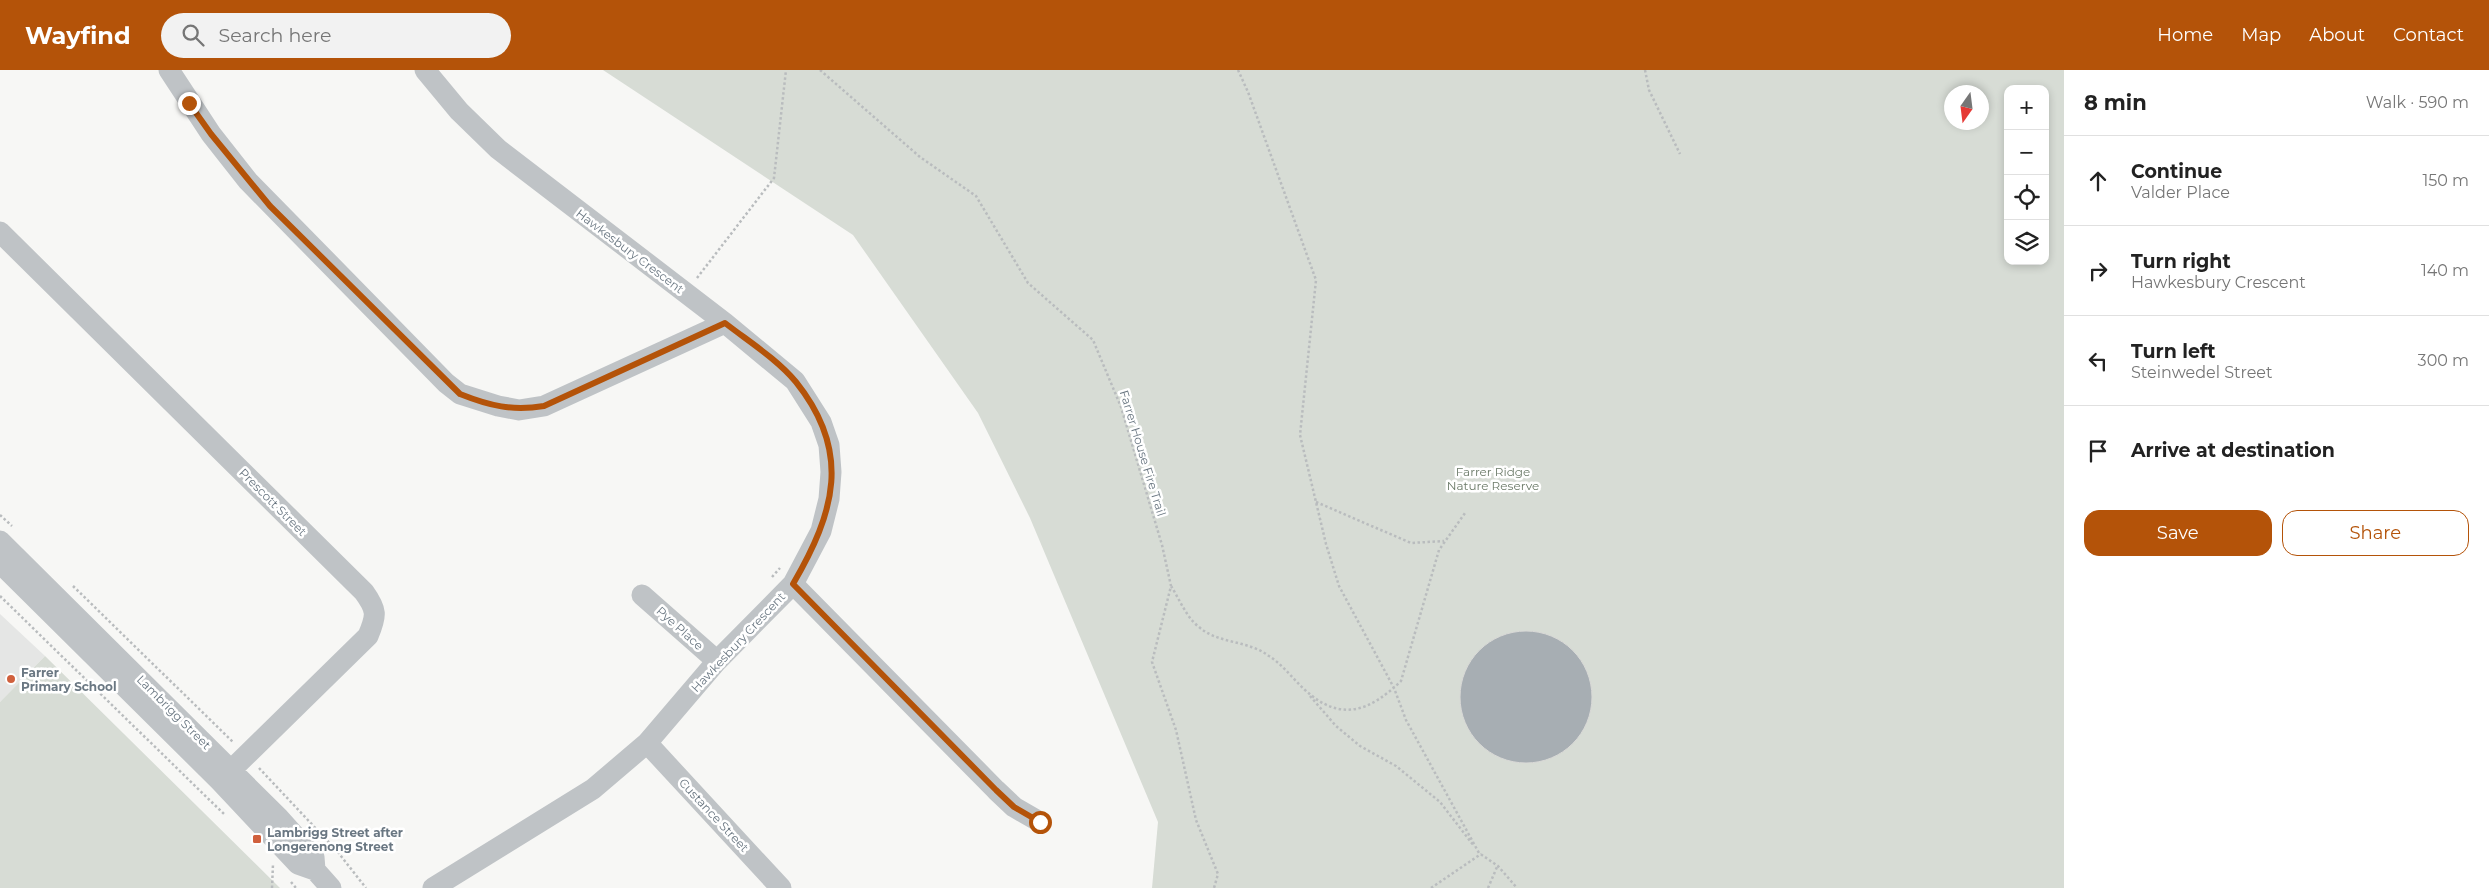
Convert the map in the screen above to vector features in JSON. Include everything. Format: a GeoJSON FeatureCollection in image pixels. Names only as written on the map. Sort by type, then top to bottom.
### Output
{"type":"FeatureCollection","features":[{"type":"Feature","properties":{"kind":"street"},"geometry":{"type":"LineString","coordinates":[[170,70],[211,134],[254,188],[379,316],[460,394],[478,402],[519,410],[544,406],[725,323]]}},
{"type":"Feature","properties":{"kind":"street","name":"Hawkesbury Crescent"},"geometry":{"type":"LineString","coordinates":[[425,70],[459,111],[498,150],[725,323],[795,381],[821,422],[830,445],[831,472],[829,499],[821,532],[793,584],[717,662],[647,743],[594,789],[433,888]]}},
{"type":"Feature","properties":{"kind":"street","name":"Prescott Street"},"geometry":{"type":"LineString","coordinates":[[0,232],[364,592],[373,605],[376,614],[368,636],[226,775]]}},
{"type":"Feature","properties":{"kind":"street","name":"Lambrigg Street"},"geometry":{"type":"LineString","coordinates":[[7,535],[226,775]]}},
{"type":"Feature","properties":{"kind":"street","name":"Lambrigg Street"},"geometry":{"type":"LineString","coordinates":[[0,563],[314,857],[315,870],[331,888]]}},
{"type":"Feature","properties":{"kind":"street"},"geometry":{"type":"LineString","coordinates":[[793,584],[996,790],[1014,807],[1040,822]]}},
{"type":"Feature","properties":{"kind":"street","name":"Pye Place"},"geometry":{"type":"LineString","coordinates":[[642,595],[717,662]]}},
{"type":"Feature","properties":{"kind":"street","name":"Custance Street"},"geometry":{"type":"LineString","coordinates":[[647,743],[781,888]]}},
{"type":"Feature","properties":{"kind":"path"},"geometry":{"type":"LineString","coordinates":[[686,293],[774,178],[786,70]]}},
{"type":"Feature","properties":{"kind":"path","name":"Farrer House Fire Trail"},"geometry":{"type":"LineString","coordinates":[[820,70],[920,157],[976,196],[1028,283],[1093,340],[1121,407],[1162,546],[1171,586],[1152,662],[1176,730],[1196,820],[1218,874],[1214,888]]}},
{"type":"Feature","properties":{"kind":"path"},"geometry":{"type":"LineString","coordinates":[[1238,70],[1248,92],[1316,280],[1300,435],[1339,586],[1394,688],[1406,720],[1480,854]]}},
{"type":"Feature","properties":{"kind":"path"},"geometry":{"type":"LineString","coordinates":[[1645,70],[1649,90],[1680,154]]}},
{"type":"Feature","properties":{"kind":"path"},"geometry":{"type":"LineString","coordinates":[[1316,502],[1411,543],[1445,541]]}},
{"type":"Feature","properties":{"kind":"path"},"geometry":{"type":"LineString","coordinates":[[1306,691],[1321,703],[1347,710],[1370,706],[1386,696],[1401,681],[1439,550],[1465,513]]}},
{"type":"Feature","properties":{"kind":"path"},"geometry":{"type":"LineString","coordinates":[[0,515],[7,535]]}},
{"type":"Feature","properties":{"kind":"path"},"geometry":{"type":"LineString","coordinates":[[772,578],[784,562]]}},
{"type":"Feature","properties":{"kind":"path"},"geometry":{"type":"LineString","coordinates":[[70,583],[247,755],[338,851],[366,888]]}},
{"type":"Feature","properties":{"kind":"path"},"geometry":{"type":"LineString","coordinates":[[1171,586],[1198,627],[1208,634],[1234,640],[1269,655],[1306,691],[1336,726],[1360,746],[1396,766],[1440,802],[1480,854],[1498,866],[1517,888]]}},
{"type":"Feature","properties":{"kind":"path"},"geometry":{"type":"LineString","coordinates":[[0,596],[226,815]]}},
{"type":"Feature","properties":{"kind":"path"},"geometry":{"type":"LineString","coordinates":[[1431,888],[1480,854]]}},
{"type":"Feature","properties":{"kind":"path"},"geometry":{"type":"LineString","coordinates":[[272,888],[273,862],[279,869]]}},
{"type":"Feature","properties":{"kind":"path"},"geometry":{"type":"LineString","coordinates":[[1488,888],[1498,866]]}},
{"type":"Feature","properties":{"kind":"path"},"geometry":{"type":"LineString","coordinates":[[290,882],[296,888]]}},
{"type":"Feature","properties":{"kind":"shaded area","name":"Farrer Primary School"},"geometry":{"type":"Polygon","coordinates":[[[0,614],[45,656],[0,702],[0,614]]]}},
{"type":"Feature","properties":{"kind":"green space","name":"Farrer Ridge Nature Reserve"},"geometry":{"type":"Polygon","coordinates":[[[603,70],[2064,70],[2064,888],[1152,888],[1158,822],[1030,518],[978,413],[853,235],[603,70]]]}},
{"type":"Feature","properties":{"kind":"green space"},"geometry":{"type":"Polygon","coordinates":[[[45,656],[280,888],[0,888],[0,702],[45,656]]]}},
{"type":"Feature","properties":{"kind":"building"},"geometry":{"type":"Polygon","coordinates":[[[1526,631],[1539,632],[1551,636],[1573,650],[1587,672],[1591,684],[1591,710],[1587,722],[1573,744],[1551,758],[1539,762],[1526,763],[1513,762],[1501,758],[1479,744],[1465,722],[1461,710],[1460,697],[1461,684],[1465,672],[1479,650],[1501,636],[1513,632],[1526,631]]]}},
{"type":"Feature","properties":{"kind":"place","name":"Farrer Primary School"},"geometry":{"type":"Point","coordinates":[11,679]}},
{"type":"Feature","properties":{"kind":"place","name":"Lambrigg Street after Longerenong Street"},"geometry":{"type":"Point","coordinates":[257,839]}},
{"type":"Feature","properties":{"kind":"route"},"geometry":{"type":"LineString","coordinates":[[189,103],[211,134],[270,206],[446,383],[460,394],[478,402],[519,410],[544,406],[725,323],[778,365],[795,381],[809,401],[821,422],[830,445],[829,499],[821,532],[793,584],[996,790],[1014,807],[1040,822]]}}]}
